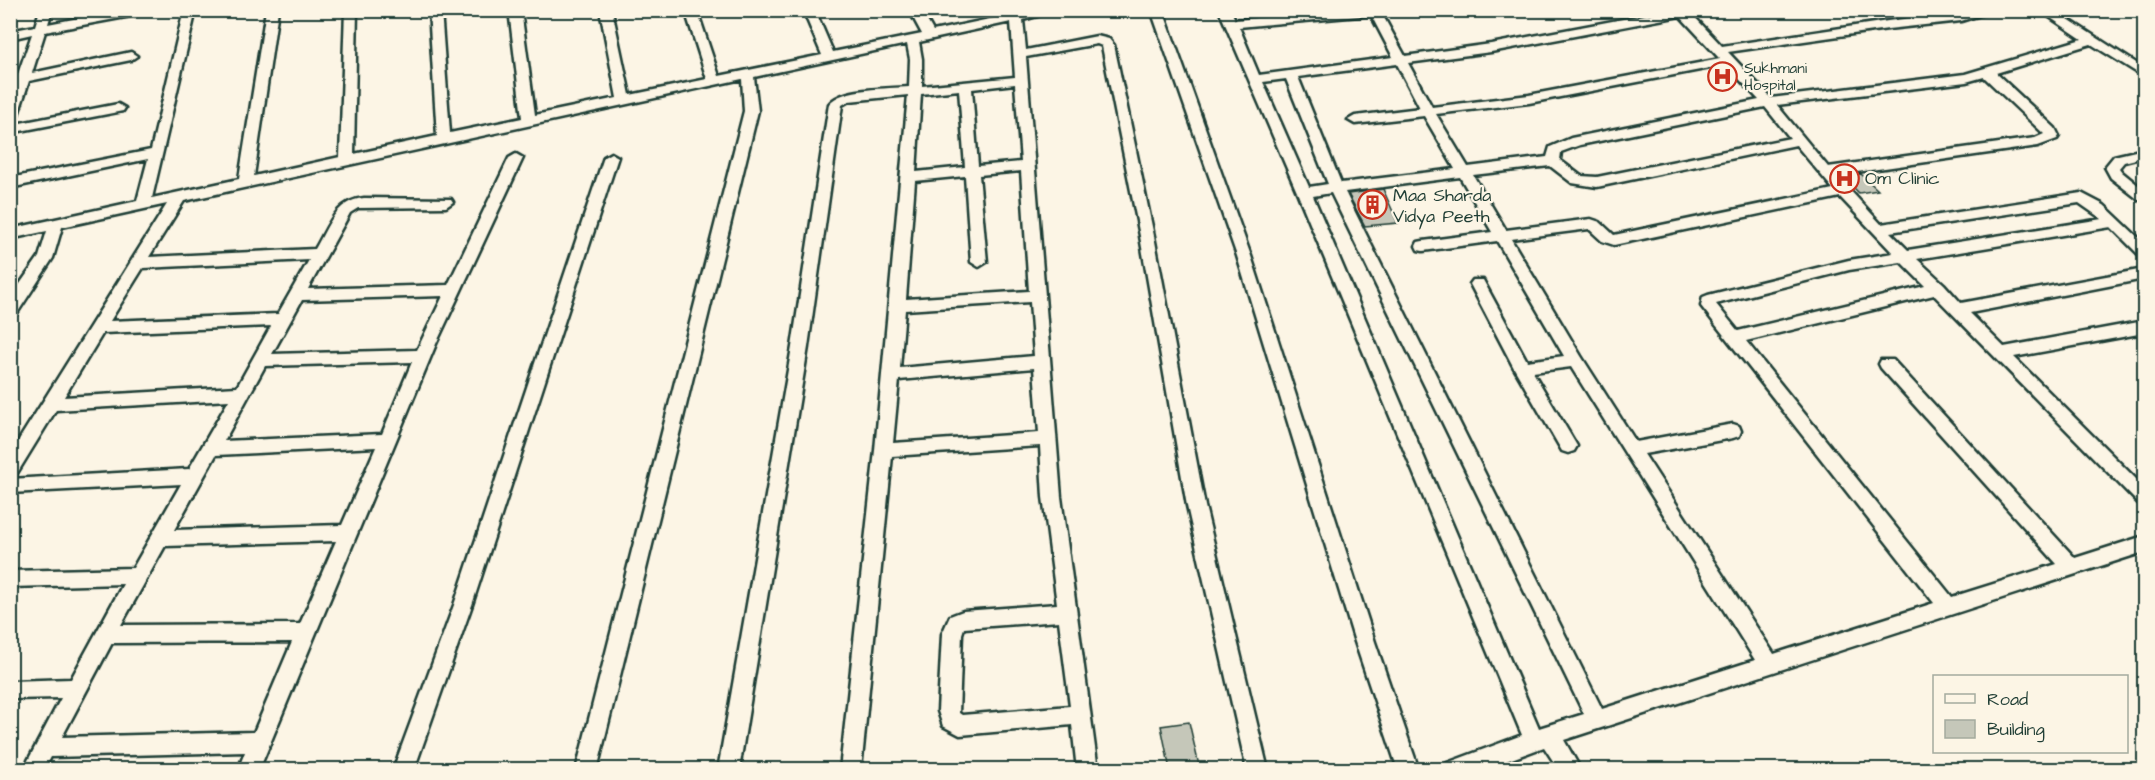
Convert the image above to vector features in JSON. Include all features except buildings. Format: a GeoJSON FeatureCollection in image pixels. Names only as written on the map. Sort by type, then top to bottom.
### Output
{"type":"FeatureCollection","features":[{"type":"Feature","properties":{"kind":"street"},"geometry":{"type":"LineString","coordinates":[[10,118],[46,10]]}},
{"type":"Feature","properties":{"kind":"street"},"geometry":{"type":"LineString","coordinates":[[10,35],[104,14],[142,10]]}},
{"type":"Feature","properties":{"kind":"street"},"geometry":{"type":"LineString","coordinates":[[143,205],[190,10]]}},
{"type":"Feature","properties":{"kind":"street"},"geometry":{"type":"LineString","coordinates":[[246,182],[272,10]]}},
{"type":"Feature","properties":{"kind":"street"},"geometry":{"type":"LineString","coordinates":[[347,161],[351,10]]}},
{"type":"Feature","properties":{"kind":"street"},"geometry":{"type":"LineString","coordinates":[[435,10],[444,141]]}},
{"type":"Feature","properties":{"kind":"street"},"geometry":{"type":"LineString","coordinates":[[515,10],[529,121]]}},
{"type":"Feature","properties":{"kind":"street"},"geometry":{"type":"LineString","coordinates":[[606,10],[624,100]]}},
{"type":"Feature","properties":{"kind":"street"},"geometry":{"type":"LineString","coordinates":[[691,10],[714,81]]}},
{"type":"Feature","properties":{"kind":"street"},"geometry":{"type":"LineString","coordinates":[[809,10],[829,57]]}},
{"type":"Feature","properties":{"kind":"street"},"geometry":{"type":"LineString","coordinates":[[850,770],[884,450],[916,59],[921,37],[915,10]]}},
{"type":"Feature","properties":{"kind":"street"},"geometry":{"type":"LineString","coordinates":[[977,10],[985,24]]}},
{"type":"Feature","properties":{"kind":"street"},"geometry":{"type":"LineString","coordinates":[[1157,10],[1244,256],[1365,642],[1409,770]]}},
{"type":"Feature","properties":{"kind":"street"},"geometry":{"type":"LineString","coordinates":[[1355,120],[1429,113],[1528,99],[1724,56],[1888,25],[1952,19],[1990,10]]}},
{"type":"Feature","properties":{"kind":"street"},"geometry":{"type":"LineString","coordinates":[[2045,10],[2145,73]]}},
{"type":"Feature","properties":{"kind":"street"},"geometry":{"type":"LineString","coordinates":[[10,234],[624,100],[1050,11]]}},
{"type":"Feature","properties":{"kind":"street"},"geometry":{"type":"LineString","coordinates":[[1571,770],[1542,738],[1228,17],[1379,11],[1429,113],[1575,360],[1634,449],[1769,664]]}},
{"type":"Feature","properties":{"kind":"street"},"geometry":{"type":"LineString","coordinates":[[1255,79],[1491,48],[1682,11],[1768,102],[1825,172],[1878,229],[1960,309],[2145,498]]}},
{"type":"Feature","properties":{"kind":"street"},"geometry":{"type":"LineString","coordinates":[[1017,17],[1052,497],[1088,770]]}},
{"type":"Feature","properties":{"kind":"street"},"geometry":{"type":"LineString","coordinates":[[1019,55],[1097,40],[1108,45],[1148,236],[1196,506],[1258,770]]}},
{"type":"Feature","properties":{"kind":"street"},"geometry":{"type":"LineString","coordinates":[[1553,161],[1555,150],[1576,141],[1768,102],[1938,82],[1988,73],[2019,61],[2092,40]]}},
{"type":"Feature","properties":{"kind":"street"},"geometry":{"type":"LineString","coordinates":[[24,78],[130,56]]}},
{"type":"Feature","properties":{"kind":"street"},"geometry":{"type":"LineString","coordinates":[[1825,172],[2038,142],[2052,136],[2050,131],[1988,73]]}},
{"type":"Feature","properties":{"kind":"street"},"geometry":{"type":"LineString","coordinates":[[586,770],[751,111],[747,74]]}},
{"type":"Feature","properties":{"kind":"street"},"geometry":{"type":"LineString","coordinates":[[1290,75],[1336,188],[1597,720]]}},
{"type":"Feature","properties":{"kind":"street"},"geometry":{"type":"LineString","coordinates":[[728,770],[800,347],[836,104],[847,97],[1021,80]]}},
{"type":"Feature","properties":{"kind":"street"},"geometry":{"type":"LineString","coordinates":[[965,86],[979,262]]}},
{"type":"Feature","properties":{"kind":"street"},"geometry":{"type":"LineString","coordinates":[[10,129],[118,108]]}},
{"type":"Feature","properties":{"kind":"street"},"geometry":{"type":"LineString","coordinates":[[1304,192],[1553,161],[1577,180],[1597,182],[1800,140]]}},
{"type":"Feature","properties":{"kind":"street"},"geometry":{"type":"LineString","coordinates":[[10,183],[156,153]]}},
{"type":"Feature","properties":{"kind":"street"},"geometry":{"type":"LineString","coordinates":[[2145,153],[2119,159],[2112,167],[2116,175],[2145,197]]}},
{"type":"Feature","properties":{"kind":"street"},"geometry":{"type":"LineString","coordinates":[[403,770],[463,606],[611,157]]}},
{"type":"Feature","properties":{"kind":"street"},"geometry":{"type":"LineString","coordinates":[[248,770],[424,356],[516,158]]}},
{"type":"Feature","properties":{"kind":"street"},"geometry":{"type":"LineString","coordinates":[[908,177],[1027,166]]}},
{"type":"Feature","properties":{"kind":"street"},"geometry":{"type":"LineString","coordinates":[[1423,246],[1591,224],[1596,225],[1605,238],[1614,240],[1843,192]]}},
{"type":"Feature","properties":{"kind":"street"},"geometry":{"type":"LineString","coordinates":[[10,470],[179,197]]}},
{"type":"Feature","properties":{"kind":"street"},"geometry":{"type":"LineString","coordinates":[[1878,229],[2081,198],[2099,208],[2145,251]]}},
{"type":"Feature","properties":{"kind":"street"},"geometry":{"type":"LineString","coordinates":[[33,770],[138,576],[318,254],[345,210],[355,204],[446,202]]}},
{"type":"Feature","properties":{"kind":"street"},"geometry":{"type":"LineString","coordinates":[[1949,608],[1707,303],[1709,300],[1849,265],[2114,222]]}},
{"type":"Feature","properties":{"kind":"street"},"geometry":{"type":"LineString","coordinates":[[10,311],[46,258],[56,224]]}},
{"type":"Feature","properties":{"kind":"street"},"geometry":{"type":"LineString","coordinates":[[138,263],[318,254]]}},
{"type":"Feature","properties":{"kind":"street"},"geometry":{"type":"LineString","coordinates":[[1960,309],[2145,274]]}},
{"type":"Feature","properties":{"kind":"street"},"geometry":{"type":"LineString","coordinates":[[1478,284],[1522,368],[1568,446]]}},
{"type":"Feature","properties":{"kind":"street"},"geometry":{"type":"LineString","coordinates":[[1735,338],[1939,288]]}},
{"type":"Feature","properties":{"kind":"street"},"geometry":{"type":"LineString","coordinates":[[296,295],[454,290]]}},
{"type":"Feature","properties":{"kind":"street"},"geometry":{"type":"LineString","coordinates":[[897,305],[1037,296]]}},
{"type":"Feature","properties":{"kind":"street"},"geometry":{"type":"LineString","coordinates":[[99,327],[281,320]]}},
{"type":"Feature","properties":{"kind":"street"},"geometry":{"type":"LineString","coordinates":[[2003,353],[2145,327]]}},
{"type":"Feature","properties":{"kind":"street"},"geometry":{"type":"LineString","coordinates":[[259,360],[424,356]]}},
{"type":"Feature","properties":{"kind":"street"},"geometry":{"type":"LineString","coordinates":[[1522,368],[1575,360]]}},
{"type":"Feature","properties":{"kind":"street"},"geometry":{"type":"LineString","coordinates":[[891,375],[1042,361]]}},
{"type":"Feature","properties":{"kind":"street"},"geometry":{"type":"LineString","coordinates":[[1887,364],[2071,567]]}},
{"type":"Feature","properties":{"kind":"street"},"geometry":{"type":"LineString","coordinates":[[51,404],[240,393]]}},
{"type":"Feature","properties":{"kind":"street"},"geometry":{"type":"LineString","coordinates":[[1634,449],[1733,431]]}},
{"type":"Feature","properties":{"kind":"street"},"geometry":{"type":"LineString","coordinates":[[884,450],[1047,439]]}},
{"type":"Feature","properties":{"kind":"street"},"geometry":{"type":"LineString","coordinates":[[210,448],[388,440]]}},
{"type":"Feature","properties":{"kind":"street"},"geometry":{"type":"LineString","coordinates":[[10,486],[194,476]]}},
{"type":"Feature","properties":{"kind":"street"},"geometry":{"type":"LineString","coordinates":[[160,538],[348,533]]}},
{"type":"Feature","properties":{"kind":"street"},"geometry":{"type":"LineString","coordinates":[[1454,770],[1597,720],[2145,544]]}},
{"type":"Feature","properties":{"kind":"street"},"geometry":{"type":"LineString","coordinates":[[10,579],[138,576]]}},
{"type":"Feature","properties":{"kind":"street"},"geometry":{"type":"LineString","coordinates":[[1067,612],[957,622],[952,634],[948,711],[954,723],[960,725],[1080,715]]}},
{"type":"Feature","properties":{"kind":"street"},"geometry":{"type":"LineString","coordinates":[[106,634],[305,633]]}},
{"type":"Feature","properties":{"kind":"street"},"geometry":{"type":"LineString","coordinates":[[10,690],[77,688]]}},
{"type":"Feature","properties":{"kind":"street"},"geometry":{"type":"LineString","coordinates":[[45,747],[259,742]]}},
{"type":"Feature","properties":{"kind":"place","name":"Sukhmani Hospital"},"geometry":{"type":"Point","coordinates":[1723,77]}},
{"type":"Feature","properties":{"kind":"place","name":"Om Clinic"},"geometry":{"type":"Point","coordinates":[1844,178]}},
{"type":"Feature","properties":{"kind":"place","name":"Maa Sharda Vidya Peeth"},"geometry":{"type":"Point","coordinates":[1372,205]}}]}
